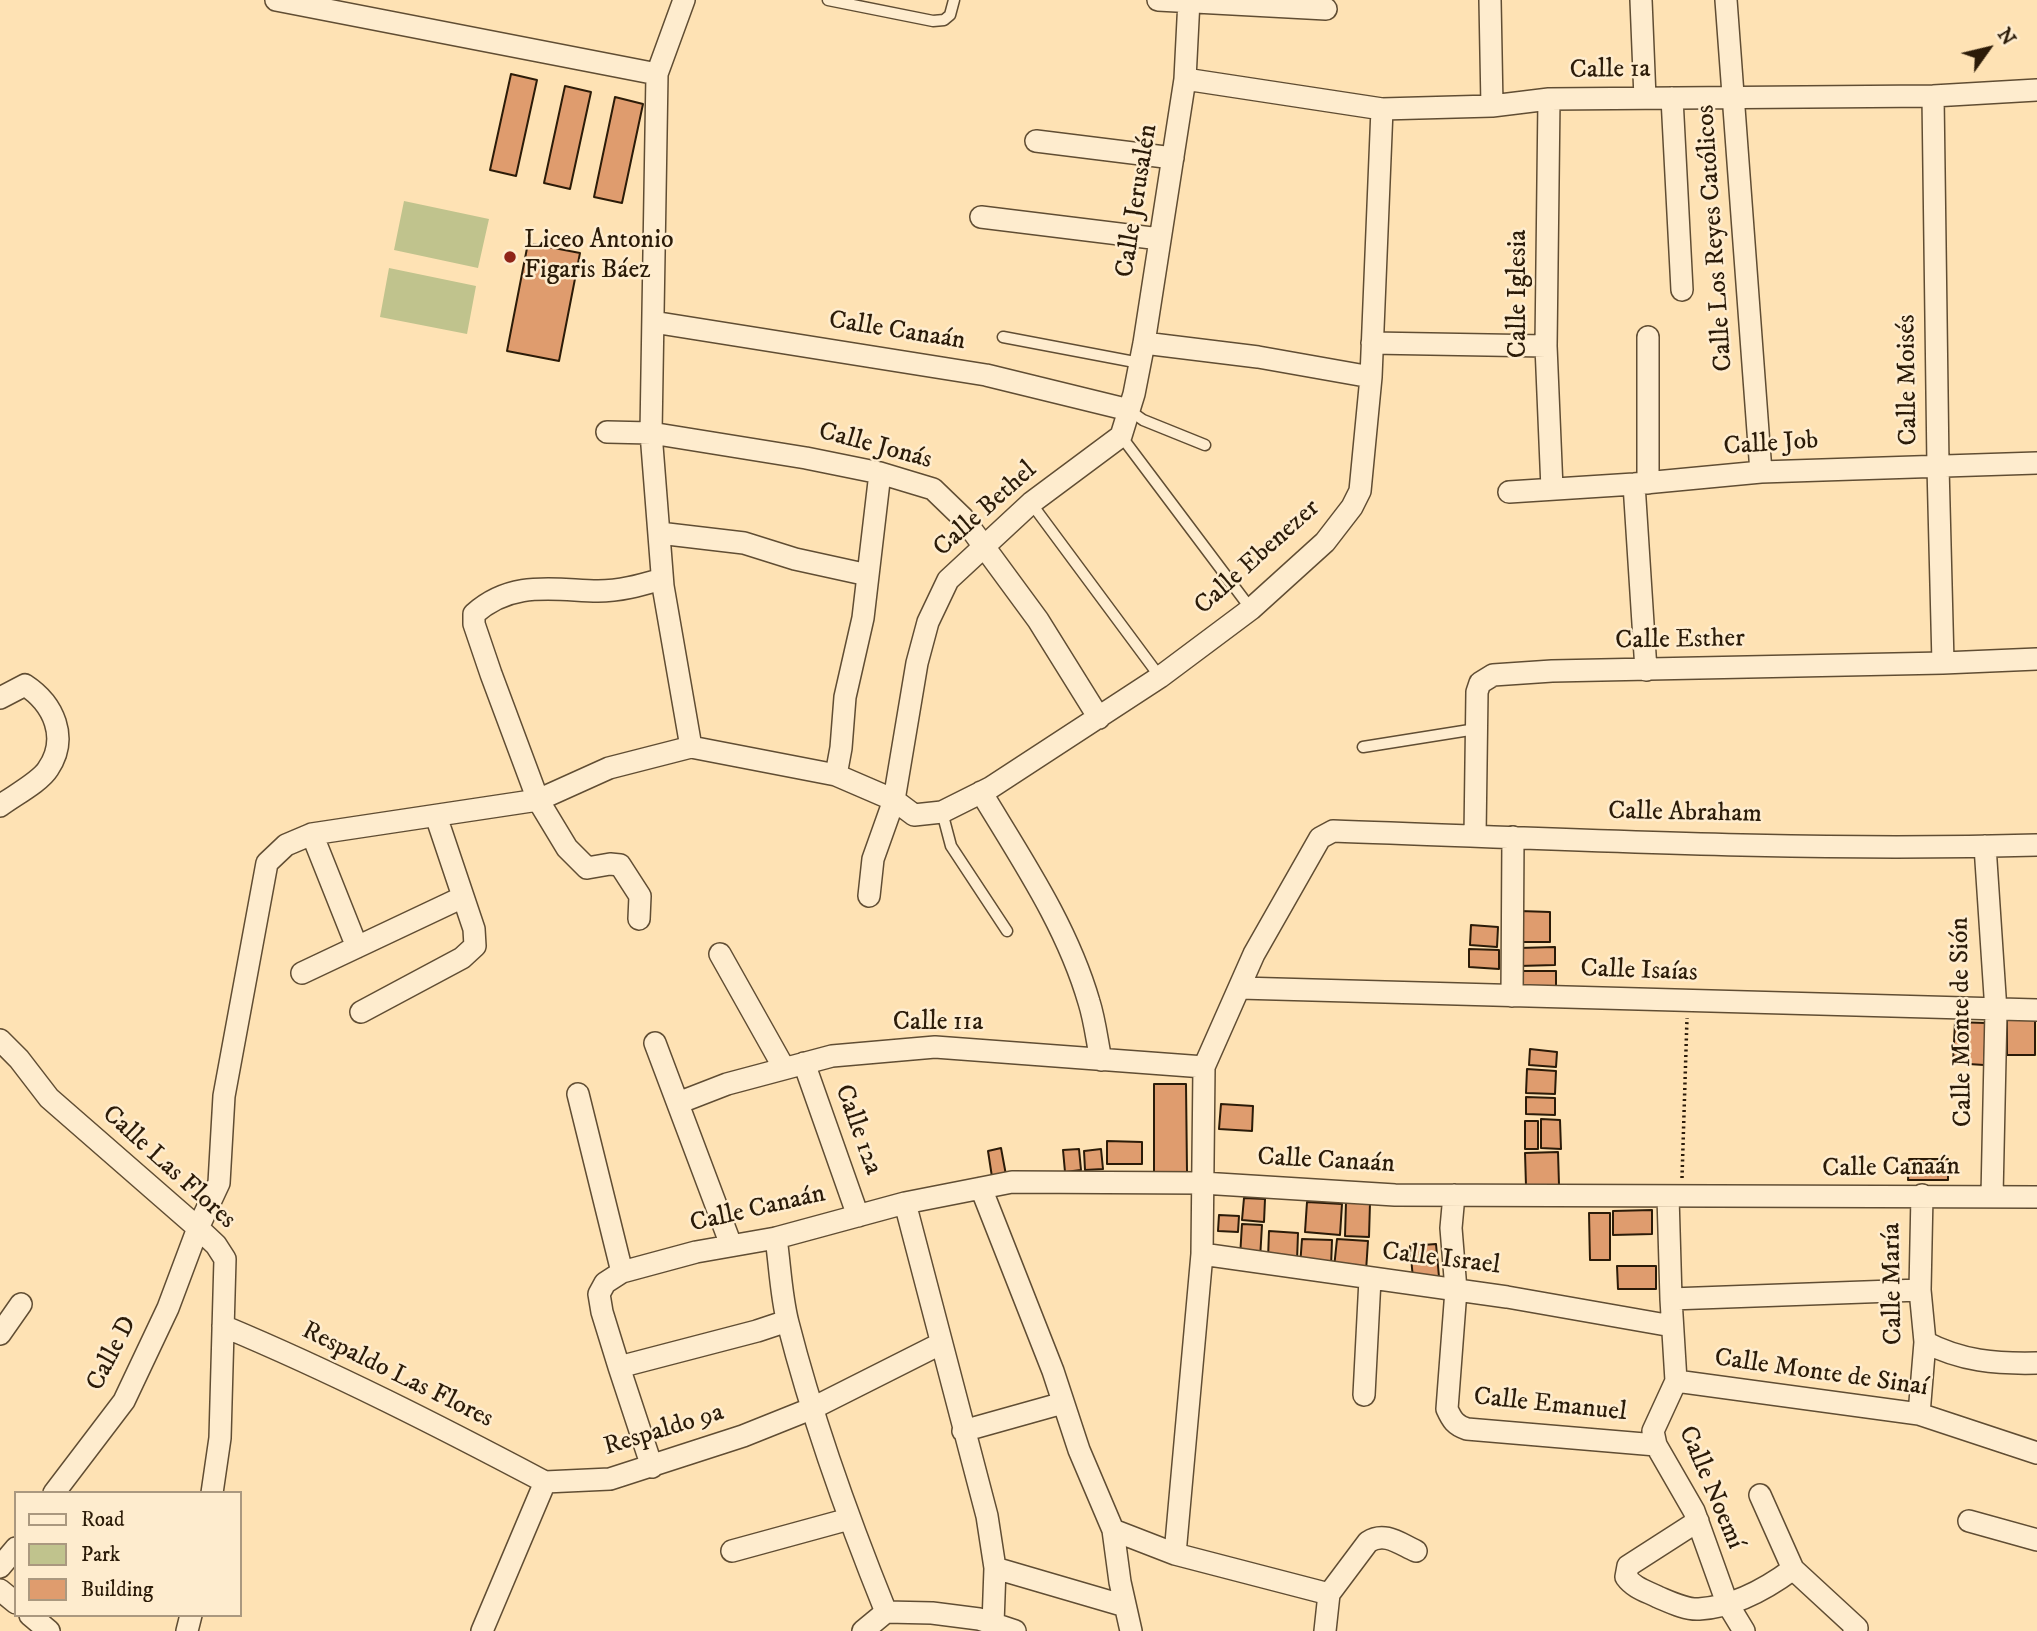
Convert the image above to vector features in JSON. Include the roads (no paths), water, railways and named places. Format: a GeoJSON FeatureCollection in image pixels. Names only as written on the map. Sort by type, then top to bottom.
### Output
{"type":"FeatureCollection","features":[{"type":"Feature","properties":{"kind":"street"},"geometry":{"type":"LineString","coordinates":[[276,0],[657,74]]}},
{"type":"Feature","properties":{"kind":"street"},"geometry":{"type":"LineString","coordinates":[[684,0],[657,74],[652,433],[662,579],[691,747]]}},
{"type":"Feature","properties":{"kind":"street"},"geometry":{"type":"LineString","coordinates":[[1158,0],[1274,4],[1326,9]]}},
{"type":"Feature","properties":{"kind":"street"},"geometry":{"type":"LineString","coordinates":[[1490,0],[1492,106]]}},
{"type":"Feature","properties":{"kind":"street"},"geometry":{"type":"LineString","coordinates":[[1641,0],[1645,98]]}},
{"type":"Feature","properties":{"kind":"street","name":"Calle Los Reyes Católicos"},"geometry":{"type":"LineString","coordinates":[[1726,0],[1761,471]]}},
{"type":"Feature","properties":{"kind":"street","name":"Calle Jerusalén"},"geometry":{"type":"LineString","coordinates":[[1129,410],[1142,353],[1185,79],[1188,1]]}},
{"type":"Feature","properties":{"kind":"street","name":"Calle 1a"},"geometry":{"type":"LineString","coordinates":[[1185,79],[1382,109],[1492,106],[1549,99],[1933,96],[2037,90]]}},
{"type":"Feature","properties":{"kind":"street","name":"Calle Moisés"},"geometry":{"type":"LineString","coordinates":[[1933,96],[1943,663]]}},
{"type":"Feature","properties":{"kind":"street"},"geometry":{"type":"LineString","coordinates":[[1672,98],[1682,290]]}},
{"type":"Feature","properties":{"kind":"street","name":"Calle Iglesia"},"geometry":{"type":"LineString","coordinates":[[1549,99],[1546,346],[1552,489]]}},
{"type":"Feature","properties":{"kind":"street","name":"Calle Ebenezer"},"geometry":{"type":"LineString","coordinates":[[691,747],[836,775],[894,800],[914,815],[942,812],[981,792],[1099,719],[1160,677],[1251,609],[1325,542],[1352,507],[1360,491],[1371,377],[1382,109]]}},
{"type":"Feature","properties":{"kind":"street"},"geometry":{"type":"LineString","coordinates":[[1036,141],[1173,158]]}},
{"type":"Feature","properties":{"kind":"street"},"geometry":{"type":"LineString","coordinates":[[981,217],[1160,239]]}},
{"type":"Feature","properties":{"kind":"street","name":"Calle Canaán"},"geometry":{"type":"LineString","coordinates":[[653,322],[986,375],[1129,410]]}},
{"type":"Feature","properties":{"kind":"street"},"geometry":{"type":"LineString","coordinates":[[1646,670],[1641,484],[1648,337]]}},
{"type":"Feature","properties":{"kind":"street"},"geometry":{"type":"LineString","coordinates":[[1372,343],[1546,346]]}},
{"type":"Feature","properties":{"kind":"street"},"geometry":{"type":"LineString","coordinates":[[1142,353],[1258,357],[1371,377]]}},
{"type":"Feature","properties":{"kind":"street"},"geometry":{"type":"LineString","coordinates":[[1121,436],[1129,410]]}},
{"type":"Feature","properties":{"kind":"street","name":"Calle Jonás"},"geometry":{"type":"LineString","coordinates":[[607,432],[652,433],[806,457],[880,473],[933,489],[963,518],[1038,620],[1099,719]]}},
{"type":"Feature","properties":{"kind":"street","name":"Calle Bethel"},"geometry":{"type":"LineString","coordinates":[[869,896],[873,859],[894,800],[917,663],[928,622],[948,580],[1031,503],[1121,436]]}},
{"type":"Feature","properties":{"kind":"street","name":"Calle Job"},"geometry":{"type":"LineString","coordinates":[[1509,492],[1641,484],[1761,471],[2037,463]]}},
{"type":"Feature","properties":{"kind":"street"},"geometry":{"type":"LineString","coordinates":[[836,775],[845,696],[863,618],[880,473]]}},
{"type":"Feature","properties":{"kind":"street"},"geometry":{"type":"LineString","coordinates":[[659,533],[744,543],[795,559],[868,575]]}},
{"type":"Feature","properties":{"kind":"street"},"geometry":{"type":"LineString","coordinates":[[639,919],[640,896],[620,865],[587,868],[567,848],[538,800],[478,637],[474,614],[484,604],[530,588],[597,591],[625,589],[662,579]]}},
{"type":"Feature","properties":{"kind":"street","name":"Calle Esther"},"geometry":{"type":"LineString","coordinates":[[1475,836],[1477,692],[1480,683],[1493,675],[1552,671],[2037,659]]}},
{"type":"Feature","properties":{"kind":"street"},"geometry":{"type":"LineString","coordinates":[[0,698],[25,685],[38,693],[59,728],[57,751],[47,771],[0,806]]}},
{"type":"Feature","properties":{"kind":"street","name":"Calle D"},"geometry":{"type":"LineString","coordinates":[[56,1491],[124,1401],[219,1184],[223,1096],[267,863],[285,845],[312,834],[538,800],[609,768],[691,747]]}},
{"type":"Feature","properties":{"kind":"street"},"geometry":{"type":"LineString","coordinates":[[981,792],[1065,937],[1090,1004],[1101,1060]]}},
{"type":"Feature","properties":{"kind":"street"},"geometry":{"type":"LineString","coordinates":[[361,1012],[462,958],[475,946],[474,929],[436,816]]}},
{"type":"Feature","properties":{"kind":"street","name":"Calle Abraham"},"geometry":{"type":"LineString","coordinates":[[1240,988],[1254,954],[1313,849],[1320,838],[1332,831],[1726,844],[2037,845]]}},
{"type":"Feature","properties":{"kind":"street"},"geometry":{"type":"LineString","coordinates":[[312,834],[357,947]]}},
{"type":"Feature","properties":{"kind":"street"},"geometry":{"type":"LineString","coordinates":[[1513,837],[1513,996]]}},
{"type":"Feature","properties":{"kind":"street","name":"Calle Monte de Sión"},"geometry":{"type":"LineString","coordinates":[[1985,846],[1996,1011],[1992,1196]]}},
{"type":"Feature","properties":{"kind":"street"},"geometry":{"type":"LineString","coordinates":[[302,972],[463,897]]}},
{"type":"Feature","properties":{"kind":"street","name":"Calle 12a"},"geometry":{"type":"LineString","coordinates":[[720,954],[794,1066],[858,1216]]}},
{"type":"Feature","properties":{"kind":"street"},"geometry":{"type":"LineString","coordinates":[[1175,1554],[1202,1254],[1204,1067],[1240,988]]}},
{"type":"Feature","properties":{"kind":"street","name":"Calle Isaías"},"geometry":{"type":"LineString","coordinates":[[1240,988],[1996,1011],[2037,1010]]}},
{"type":"Feature","properties":{"kind":"street","name":"Calle Las Flores"},"geometry":{"type":"LineString","coordinates":[[0,1040],[19,1059],[48,1098],[198,1228],[216,1245],[225,1259],[220,1438],[212,1491]]}},
{"type":"Feature","properties":{"kind":"street"},"geometry":{"type":"LineString","coordinates":[[655,1043],[730,1245]]}},
{"type":"Feature","properties":{"kind":"street","name":"Calle 11a"},"geometry":{"type":"LineString","coordinates":[[678,1103],[727,1084],[832,1056],[935,1047],[1204,1067]]}},
{"type":"Feature","properties":{"kind":"street"},"geometry":{"type":"LineString","coordinates":[[578,1094],[622,1272],[605,1283],[599,1294],[602,1312],[652,1467]]}},
{"type":"Feature","properties":{"kind":"street","name":"Calle Canaán"},"geometry":{"type":"LineString","coordinates":[[622,1272],[730,1245],[776,1238],[905,1203],[1012,1182],[1202,1183],[1395,1195],[2037,1197]]}},
{"type":"Feature","properties":{"kind":"street"},"geometry":{"type":"LineString","coordinates":[[981,1188],[1079,1450],[1113,1530],[1131,1631]]}},
{"type":"Feature","properties":{"kind":"street"},"geometry":{"type":"LineString","coordinates":[[1454,1195],[1451,1228],[1456,1290]]}},
{"type":"Feature","properties":{"kind":"street","name":"Calle María"},"geometry":{"type":"LineString","coordinates":[[1919,1414],[1925,1342],[1920,1290],[1922,1195]]}},
{"type":"Feature","properties":{"kind":"street","name":"Calle Noemí"},"geometry":{"type":"LineString","coordinates":[[1675,1196],[1671,1299],[1676,1381],[1653,1431],[1656,1445],[1694,1511],[1727,1603],[1744,1631]]}},
{"type":"Feature","properties":{"kind":"street"},"geometry":{"type":"LineString","coordinates":[[905,1203],[986,1516],[995,1568],[993,1624]]}},
{"type":"Feature","properties":{"kind":"street"},"geometry":{"type":"LineString","coordinates":[[776,1238],[787,1321],[849,1519],[886,1612]]}},
{"type":"Feature","properties":{"kind":"street","name":"Calle Israel"},"geometry":{"type":"LineString","coordinates":[[1202,1254],[1456,1290],[1672,1325]]}},
{"type":"Feature","properties":{"kind":"street"},"geometry":{"type":"LineString","coordinates":[[1364,1395],[1370,1279]]}},
{"type":"Feature","properties":{"kind":"street","name":"Calle Emanuel"},"geometry":{"type":"LineString","coordinates":[[1456,1290],[1447,1409],[1458,1426],[1467,1429],[1656,1445]]}},
{"type":"Feature","properties":{"kind":"street"},"geometry":{"type":"LineString","coordinates":[[1671,1299],[1920,1290]]}},
{"type":"Feature","properties":{"kind":"street"},"geometry":{"type":"LineString","coordinates":[[0,1334],[20,1304]]}},
{"type":"Feature","properties":{"kind":"street"},"geometry":{"type":"LineString","coordinates":[[619,1367],[787,1321]]}},
{"type":"Feature","properties":{"kind":"street","name":"Respaldo Las Flores"},"geometry":{"type":"LineString","coordinates":[[223,1326],[288,1353],[427,1420],[545,1482]]}},
{"type":"Feature","properties":{"kind":"street"},"geometry":{"type":"LineString","coordinates":[[1925,1342],[1946,1353],[1975,1360],[1997,1364],[2037,1363]]}},
{"type":"Feature","properties":{"kind":"street","name":"Respaldo 9a"},"geometry":{"type":"LineString","coordinates":[[545,1482],[610,1479],[743,1436],[813,1408],[940,1344]]}},
{"type":"Feature","properties":{"kind":"street","name":"Calle Monte de Sinaí"},"geometry":{"type":"LineString","coordinates":[[1676,1381],[1919,1414],[2037,1454]]}},
{"type":"Feature","properties":{"kind":"street"},"geometry":{"type":"LineString","coordinates":[[964,1431],[1063,1403]]}},
{"type":"Feature","properties":{"kind":"street"},"geometry":{"type":"LineString","coordinates":[[482,1631],[545,1482]]}},
{"type":"Feature","properties":{"kind":"street"},"geometry":{"type":"LineString","coordinates":[[1760,1495],[1793,1569],[1857,1628],[1854,1631]]}},
{"type":"Feature","properties":{"kind":"street"},"geometry":{"type":"LineString","coordinates":[[732,1551],[849,1519]]}},
{"type":"Feature","properties":{"kind":"street"},"geometry":{"type":"LineString","coordinates":[[1698,1521],[1628,1566],[1626,1577],[1632,1584],[1674,1604],[1697,1610],[1766,1589],[1793,1569]]}},
{"type":"Feature","properties":{"kind":"street"},"geometry":{"type":"LineString","coordinates":[[1969,1521],[2037,1540]]}},
{"type":"Feature","properties":{"kind":"street"},"geometry":{"type":"LineString","coordinates":[[1113,1530],[1175,1554],[1329,1594]]}},
{"type":"Feature","properties":{"kind":"street"},"geometry":{"type":"LineString","coordinates":[[1325,1631],[1329,1594],[1368,1542],[1376,1537],[1385,1537],[1416,1551]]}},
{"type":"Feature","properties":{"kind":"street"},"geometry":{"type":"LineString","coordinates":[[0,1567],[14,1550]]}},
{"type":"Feature","properties":{"kind":"street"},"geometry":{"type":"LineString","coordinates":[[995,1568],[1125,1606]]}},
{"type":"Feature","properties":{"kind":"street"},"geometry":{"type":"LineString","coordinates":[[0,1590],[14,1601]]}},
{"type":"Feature","properties":{"kind":"street"},"geometry":{"type":"LineString","coordinates":[[863,1631],[886,1612],[932,1613],[979,1619],[1015,1631]]}},
{"type":"Feature","properties":{"kind":"street"},"geometry":{"type":"LineString","coordinates":[[32,1617],[49,1631]]}},
{"type":"Feature","properties":{"kind":"lane"},"geometry":{"type":"LineString","coordinates":[[828,0],[933,20],[944,20],[950,15],[954,0]]}},
{"type":"Feature","properties":{"kind":"lane"},"geometry":{"type":"LineString","coordinates":[[1003,337],[1142,353]]}},
{"type":"Feature","properties":{"kind":"lane"},"geometry":{"type":"LineString","coordinates":[[1129,410],[1143,420],[1205,445]]}},
{"type":"Feature","properties":{"kind":"lane"},"geometry":{"type":"LineString","coordinates":[[1121,436],[1251,609]]}},
{"type":"Feature","properties":{"kind":"lane"},"geometry":{"type":"LineString","coordinates":[[1031,503],[1160,677]]}},
{"type":"Feature","properties":{"kind":"lane"},"geometry":{"type":"LineString","coordinates":[[1363,747],[1476,729]]}},
{"type":"Feature","properties":{"kind":"lane"},"geometry":{"type":"LineString","coordinates":[[942,812],[951,846],[1007,931]]}},
{"type":"Feature","properties":{"kind":"place","name":"Liceo Antonio Figaris Báez"},"geometry":{"type":"Point","coordinates":[510,257]}}]}
